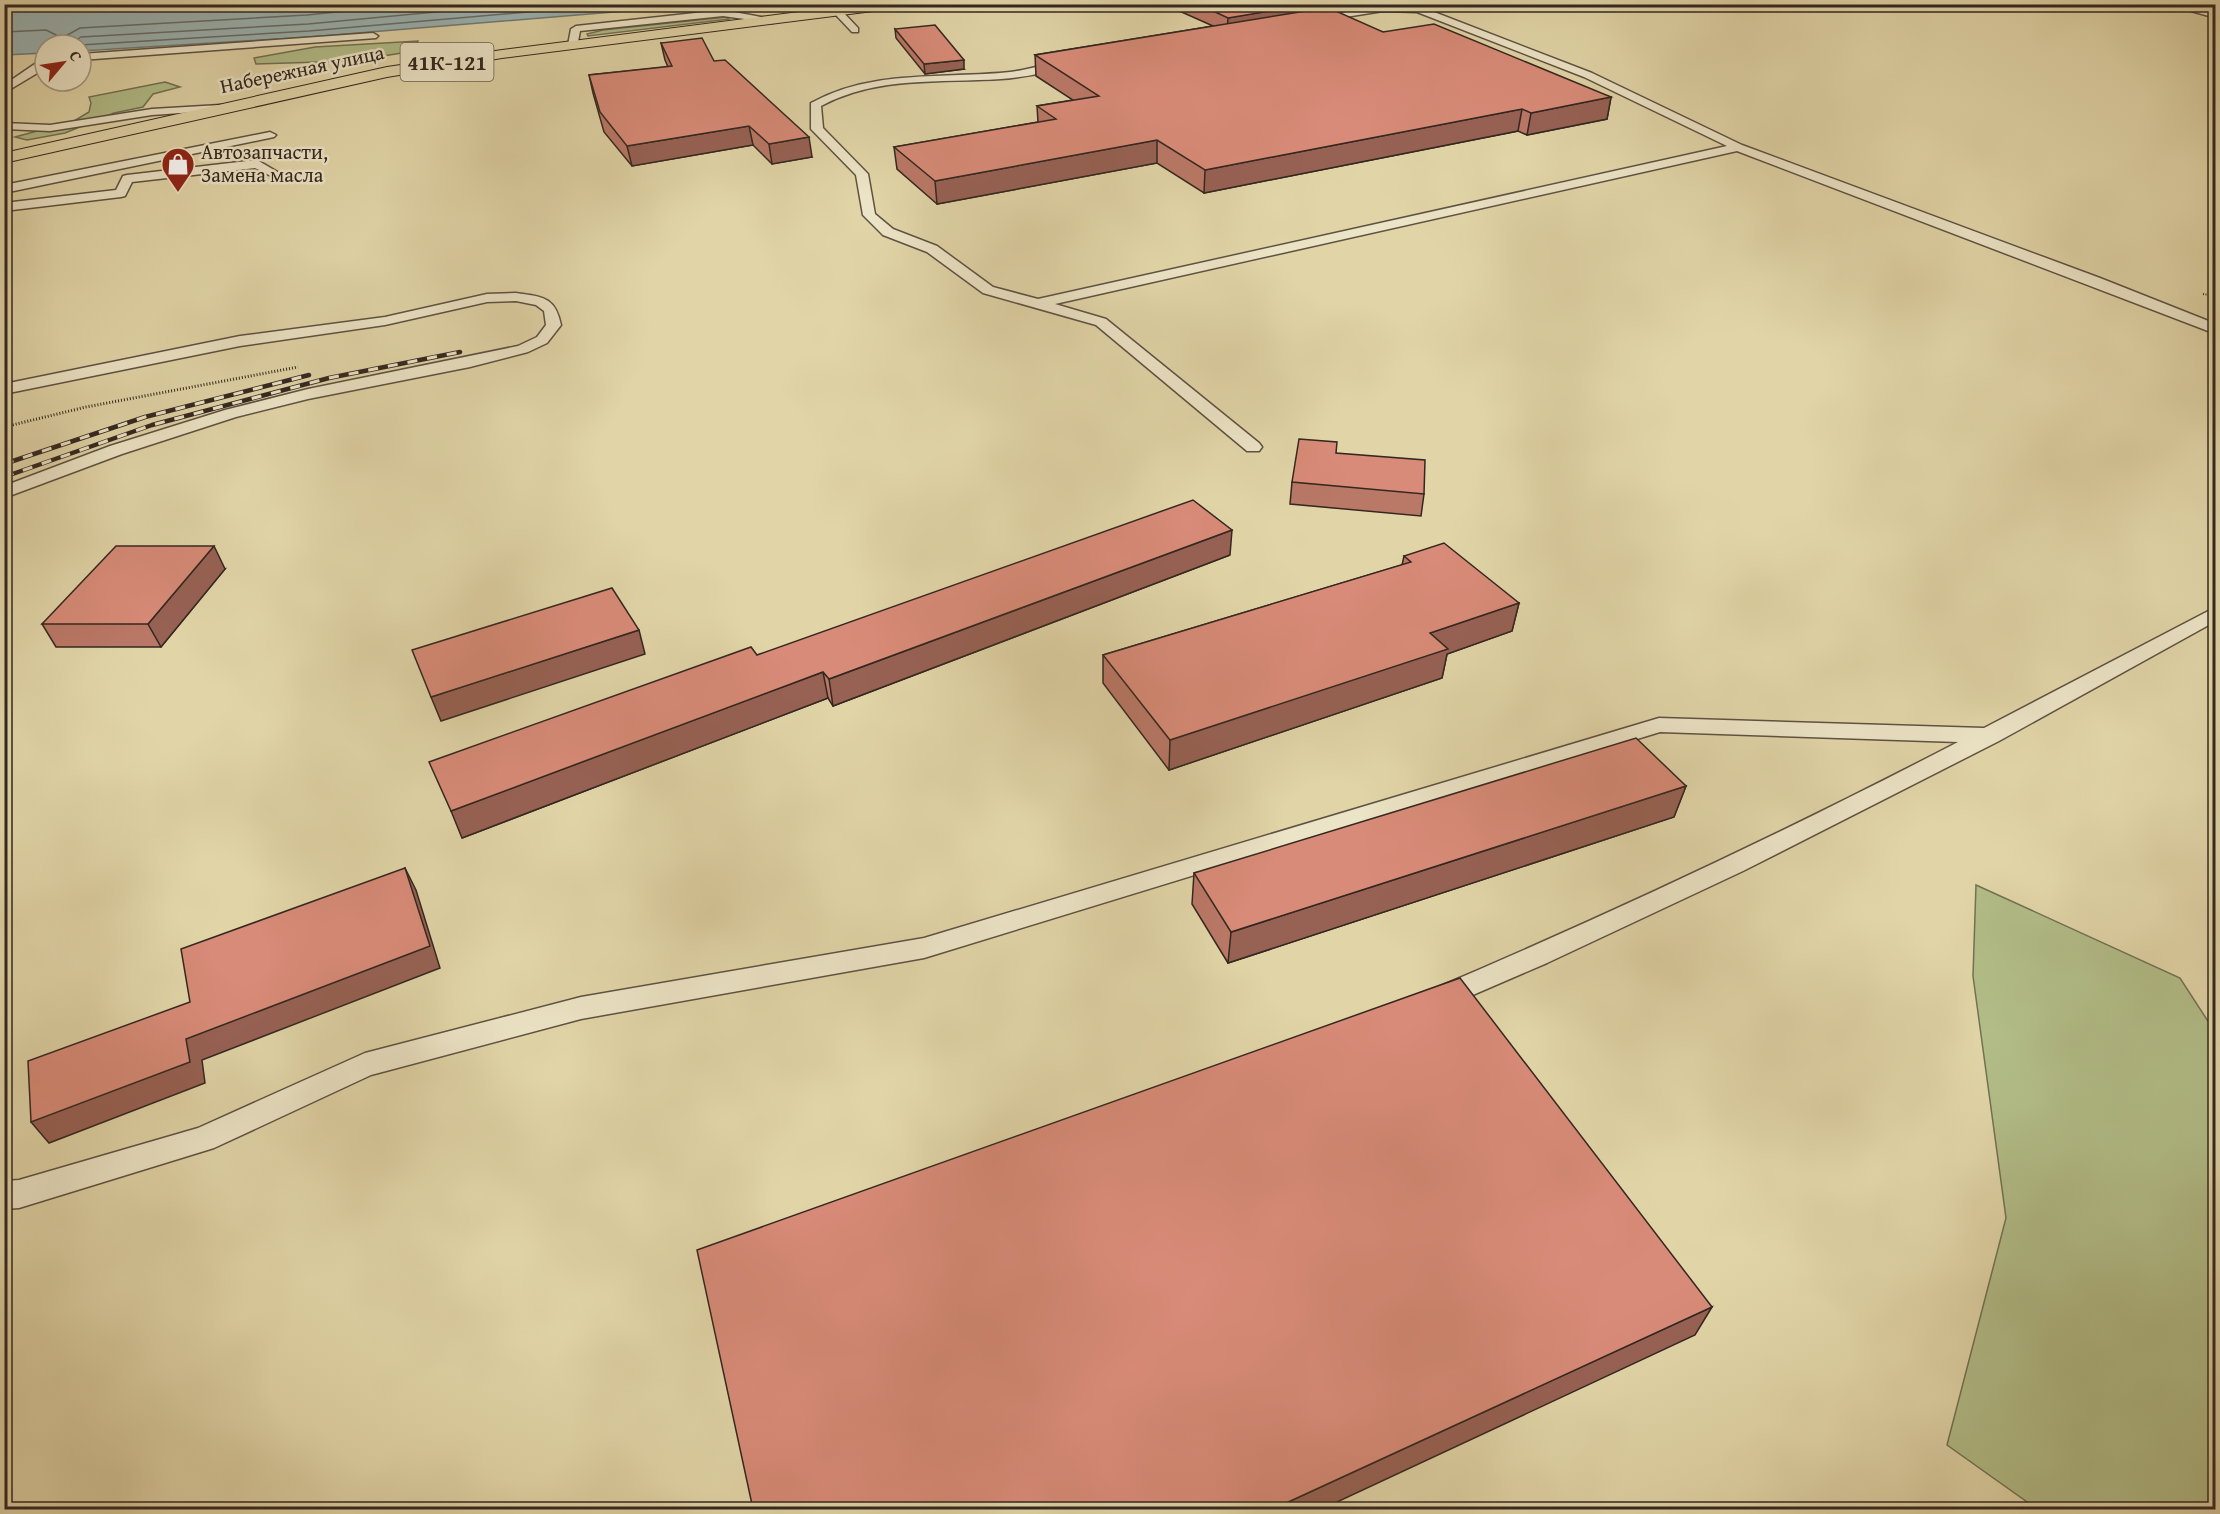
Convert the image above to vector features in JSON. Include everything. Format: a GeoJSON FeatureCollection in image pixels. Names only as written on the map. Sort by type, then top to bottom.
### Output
{"type":"FeatureCollection","features":[{"type":"Feature","properties":{"kind":"main road","name":"Набережная улица"},"geometry":{"type":"LineString","coordinates":[[4,158],[397,70],[897,4]]}},
{"type":"Feature","properties":{"kind":"lane"},"geometry":{"type":"LineString","coordinates":[[2170,4],[2216,15]]}},
{"type":"Feature","properties":{"kind":"lane"},"geometry":{"type":"LineString","coordinates":[[1304,25],[1311,19],[1383,8],[1418,9],[1588,75],[1738,147],[2095,281],[2216,330]]}},
{"type":"Feature","properties":{"kind":"lane"},"geometry":{"type":"LineString","coordinates":[[838,12],[855,30]]}},
{"type":"Feature","properties":{"kind":"lane"},"geometry":{"type":"LineString","coordinates":[[93,56],[373,36]]}},
{"type":"Feature","properties":{"kind":"lane"},"geometry":{"type":"LineString","coordinates":[[1084,63],[1003,76],[890,82],[831,95],[815,105],[817,129],[862,174],[868,215],[888,232],[932,249],[988,290],[1101,322],[1253,447]]}},
{"type":"Feature","properties":{"kind":"lane"},"geometry":{"type":"LineString","coordinates":[[4,90],[33,71]]}},
{"type":"Feature","properties":{"kind":"lane"},"geometry":{"type":"LineString","coordinates":[[4,126],[50,128],[152,112],[220,108]]}},
{"type":"Feature","properties":{"kind":"lane"},"geometry":{"type":"LineString","coordinates":[[4,189],[270,135]]}},
{"type":"Feature","properties":{"kind":"lane"},"geometry":{"type":"LineString","coordinates":[[1039,304],[1738,147]]}},
{"type":"Feature","properties":{"kind":"lane"},"geometry":{"type":"LineString","coordinates":[[4,207],[121,193],[127,179],[257,164],[275,174]]}},
{"type":"Feature","properties":{"kind":"lane"},"geometry":{"type":"LineString","coordinates":[[4,389],[240,341],[385,321],[487,298],[516,297],[541,301],[551,310],[554,325],[542,340],[523,349],[495,357],[309,394],[235,413],[165,433],[68,467],[4,493]]}},
{"type":"Feature","properties":{"kind":"lane"},"geometry":{"type":"LineString","coordinates":[[1414,1009],[1568,945],[1991,736],[2216,613]]}},
{"type":"Feature","properties":{"kind":"lane"},"geometry":{"type":"LineString","coordinates":[[4,1195],[19,1194],[204,1139],[365,1065],[581,1008],[924,948],[1659,724],[1991,736]]}},
{"type":"Feature","properties":{"kind":"path"},"geometry":{"type":"LineString","coordinates":[[4,427],[86,407],[306,365]]}},
{"type":"Feature","properties":{"kind":"green space"},"geometry":{"type":"Polygon","coordinates":[[[726,17],[729,19],[588,36],[587,34],[603,30],[726,17]]]}},
{"type":"Feature","properties":{"kind":"green space"},"geometry":{"type":"Polygon","coordinates":[[[418,41],[414,51],[352,61],[256,64],[254,58],[315,47],[418,41]]]}},
{"type":"Feature","properties":{"kind":"green space"},"geometry":{"type":"Polygon","coordinates":[[[165,82],[180,87],[153,94],[143,107],[114,113],[65,133],[27,140],[15,137],[74,121],[89,112],[91,103],[89,97],[165,82]]]}},
{"type":"Feature","properties":{"kind":"green space"},"geometry":{"type":"Polygon","coordinates":[[[1976,885],[2180,978],[2215,1032],[2215,1509],[2037,1509],[1947,1445],[2006,1218],[1973,976],[1976,885]]]}},
{"type":"Feature","properties":{"kind":"water"},"geometry":{"type":"Polygon","coordinates":[[[5,4],[698,4],[309,37],[93,50],[93,33],[33,33],[33,54],[5,55],[5,4]]]}},
{"type":"Feature","properties":{"kind":"building"},"geometry":{"type":"Polygon","coordinates":[[[1198,4],[1304,4],[1228,18],[1198,4]]]}},
{"type":"Feature","properties":{"kind":"building"},"geometry":{"type":"Polygon","coordinates":[[[1317,4],[1383,32],[1434,24],[1611,97],[1531,113],[1522,109],[1205,170],[1157,140],[935,181],[894,147],[1056,119],[1037,106],[1099,96],[1035,55],[1306,11],[1317,4]]]}},
{"type":"Feature","properties":{"kind":"building"},"geometry":{"type":"Polygon","coordinates":[[[935,25],[964,60],[924,64],[895,29],[935,25]]]}},
{"type":"Feature","properties":{"kind":"building"},"geometry":{"type":"Polygon","coordinates":[[[702,38],[714,61],[725,60],[809,137],[769,144],[749,126],[627,146],[600,112],[589,75],[672,66],[661,43],[702,38]]]}},
{"type":"Feature","properties":{"kind":"building"},"geometry":{"type":"Polygon","coordinates":[[[1299,439],[1337,442],[1336,453],[1425,460],[1424,494],[1292,482],[1299,439]]]}},
{"type":"Feature","properties":{"kind":"building"},"geometry":{"type":"Polygon","coordinates":[[[1193,500],[1232,530],[829,679],[823,672],[451,811],[429,762],[751,647],[757,655],[1193,500]]]}},
{"type":"Feature","properties":{"kind":"building"},"geometry":{"type":"Polygon","coordinates":[[[1444,543],[1519,603],[1430,633],[1448,649],[1170,740],[1103,655],[1411,562],[1404,556],[1444,543]]]}},
{"type":"Feature","properties":{"kind":"building"},"geometry":{"type":"Polygon","coordinates":[[[116,546],[214,546],[148,624],[42,624],[116,546]]]}},
{"type":"Feature","properties":{"kind":"building"},"geometry":{"type":"Polygon","coordinates":[[[612,588],[639,630],[431,697],[412,650],[612,588]]]}},
{"type":"Feature","properties":{"kind":"building"},"geometry":{"type":"Polygon","coordinates":[[[1636,738],[1686,786],[1231,932],[1194,873],[1636,738]]]}},
{"type":"Feature","properties":{"kind":"building"},"geometry":{"type":"Polygon","coordinates":[[[405,868],[430,946],[186,1039],[190,1062],[31,1122],[28,1061],[190,1002],[181,949],[405,868]]]}},
{"type":"Feature","properties":{"kind":"building"},"geometry":{"type":"Polygon","coordinates":[[[1460,978],[1712,1307],[1273,1509],[753,1509],[697,1250],[1460,978]]]}},
{"type":"Feature","properties":{"kind":"railway"},"geometry":{"type":"LineString","coordinates":[[4,477],[152,425],[329,378],[460,352]]}},
{"type":"Feature","properties":{"kind":"railway"},"geometry":{"type":"LineString","coordinates":[[4,464],[145,417],[309,375]]}},
{"type":"Feature","properties":{"kind":"place","name":"Автозапчасти, Замена масла"},"geometry":{"type":"Point","coordinates":[178,193]}}]}
